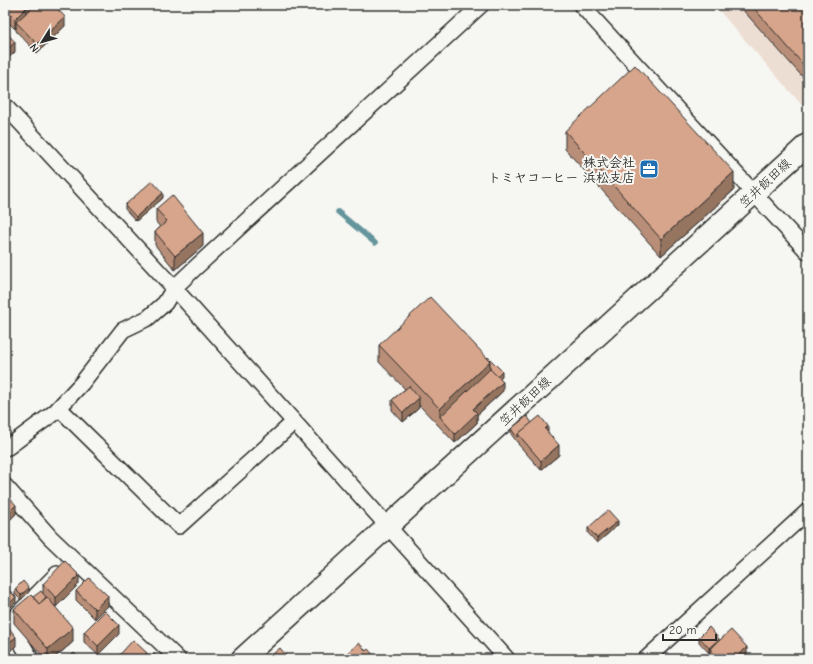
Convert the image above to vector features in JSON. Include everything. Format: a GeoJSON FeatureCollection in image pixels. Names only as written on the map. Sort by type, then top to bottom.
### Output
{"type":"FeatureCollection","features":[{"type":"Feature","properties":{"kind":"main road","name":"笠井飯田線"},"geometry":{"type":"LineString","coordinates":[[242,659],[808,144]]}},
{"type":"Feature","properties":{"kind":"street"},"geometry":{"type":"LineString","coordinates":[[5,448],[60,408],[82,383],[123,330],[148,318],[165,304],[174,288],[296,173],[481,5]]}},
{"type":"Feature","properties":{"kind":"street"},"geometry":{"type":"LineString","coordinates":[[581,5],[808,252]]}},
{"type":"Feature","properties":{"kind":"street"},"geometry":{"type":"LineString","coordinates":[[5,106],[174,288],[507,659]]}},
{"type":"Feature","properties":{"kind":"street"},"geometry":{"type":"LineString","coordinates":[[60,408],[179,526],[294,422]]}},
{"type":"Feature","properties":{"kind":"street"},"geometry":{"type":"LineString","coordinates":[[5,486],[50,537],[178,659]]}},
{"type":"Feature","properties":{"kind":"street"},"geometry":{"type":"LineString","coordinates":[[646,659],[808,511]]}},
{"type":"Feature","properties":{"kind":"street"},"geometry":{"type":"LineString","coordinates":[[31,659],[8,623],[72,558]]}},
{"type":"Feature","properties":{"kind":"shaded area"},"geometry":{"type":"Polygon","coordinates":[[[714,5],[808,5],[808,112],[714,5]]]}},
{"type":"Feature","properties":{"kind":"building"},"geometry":{"type":"Polygon","coordinates":[[[5,5],[23,5],[26,8],[15,19],[5,9],[5,5]]]}},
{"type":"Feature","properties":{"kind":"building"},"geometry":{"type":"Polygon","coordinates":[[[24,5],[33,5],[28,9],[24,5]]]}},
{"type":"Feature","properties":{"kind":"building"},"geometry":{"type":"Polygon","coordinates":[[[35,5],[54,5],[65,17],[37,44],[16,22],[35,5]]]}},
{"type":"Feature","properties":{"kind":"building"},"geometry":{"type":"Polygon","coordinates":[[[751,5],[808,5],[808,70],[751,5]]]}},
{"type":"Feature","properties":{"kind":"building"},"geometry":{"type":"Polygon","coordinates":[[[5,31],[15,42],[5,52],[5,31]]]}},
{"type":"Feature","properties":{"kind":"building","name":"株式会社 トミヤコーヒー 浜松支店"},"geometry":{"type":"Polygon","coordinates":[[[635,65],[734,172],[661,239],[565,131],[635,65]]]}},
{"type":"Feature","properties":{"kind":"building"},"geometry":{"type":"Polygon","coordinates":[[[152,181],[163,193],[136,217],[125,205],[152,181]]]}},
{"type":"Feature","properties":{"kind":"building"},"geometry":{"type":"Polygon","coordinates":[[[172,195],[203,233],[175,256],[155,232],[167,221],[156,209],[172,195]]]}},
{"type":"Feature","properties":{"kind":"building"},"geometry":{"type":"Polygon","coordinates":[[[430,297],[490,361],[440,409],[379,345],[430,297]]]}},
{"type":"Feature","properties":{"kind":"building"},"geometry":{"type":"Polygon","coordinates":[[[488,357],[502,371],[497,376],[490,369],[490,361],[487,358],[488,357]]]}},
{"type":"Feature","properties":{"kind":"building"},"geometry":{"type":"Polygon","coordinates":[[[490,369],[503,382],[473,409],[477,413],[455,434],[440,417],[490,369]]]}},
{"type":"Feature","properties":{"kind":"building"},"geometry":{"type":"Polygon","coordinates":[[[409,386],[419,398],[403,413],[392,400],[409,386]]]}},
{"type":"Feature","properties":{"kind":"building"},"geometry":{"type":"Polygon","coordinates":[[[527,416],[532,423],[518,434],[517,437],[511,429],[527,416]]]}},
{"type":"Feature","properties":{"kind":"building"},"geometry":{"type":"Polygon","coordinates":[[[540,416],[548,426],[545,429],[559,445],[541,461],[518,434],[540,416]]]}},
{"type":"Feature","properties":{"kind":"building"},"geometry":{"type":"Polygon","coordinates":[[[5,493],[16,505],[5,516],[5,493]]]}},
{"type":"Feature","properties":{"kind":"building"},"geometry":{"type":"Polygon","coordinates":[[[608,510],[618,521],[597,538],[588,528],[608,510]]]}},
{"type":"Feature","properties":{"kind":"building"},"geometry":{"type":"Polygon","coordinates":[[[65,561],[79,575],[56,598],[43,584],[65,561]]]}},
{"type":"Feature","properties":{"kind":"building"},"geometry":{"type":"Polygon","coordinates":[[[89,578],[108,596],[95,609],[76,591],[89,578]]]}},
{"type":"Feature","properties":{"kind":"building"},"geometry":{"type":"Polygon","coordinates":[[[23,581],[29,588],[21,595],[15,589],[23,581]]]}},
{"type":"Feature","properties":{"kind":"building"},"geometry":{"type":"Polygon","coordinates":[[[7,588],[16,597],[5,608],[5,590],[7,588]]]}},
{"type":"Feature","properties":{"kind":"building"},"geometry":{"type":"Polygon","coordinates":[[[41,591],[46,597],[39,604],[33,597],[41,591]]]}},
{"type":"Feature","properties":{"kind":"building"},"geometry":{"type":"Polygon","coordinates":[[[31,595],[39,604],[47,597],[73,628],[48,649],[14,609],[31,595]]]}},
{"type":"Feature","properties":{"kind":"building"},"geometry":{"type":"Polygon","coordinates":[[[105,611],[119,625],[98,646],[84,632],[105,611]]]}},
{"type":"Feature","properties":{"kind":"building"},"geometry":{"type":"Polygon","coordinates":[[[5,624],[16,637],[5,646],[5,624]]]}},
{"type":"Feature","properties":{"kind":"building"},"geometry":{"type":"Polygon","coordinates":[[[709,627],[719,639],[709,648],[699,637],[709,627]]]}},
{"type":"Feature","properties":{"kind":"building"},"geometry":{"type":"Polygon","coordinates":[[[731,630],[747,647],[735,659],[719,659],[710,649],[731,630]]]}},
{"type":"Feature","properties":{"kind":"building"},"geometry":{"type":"Polygon","coordinates":[[[133,640],[147,653],[142,659],[116,659],[133,640]]]}},
{"type":"Feature","properties":{"kind":"building"},"geometry":{"type":"Polygon","coordinates":[[[359,643],[366,651],[368,649],[377,659],[340,659],[359,643]]]}},
{"type":"Feature","properties":{"kind":"building"},"geometry":{"type":"Polygon","coordinates":[[[280,648],[289,659],[267,659],[280,648]]]}},
{"type":"Feature","properties":{"kind":"building"},"geometry":{"type":"Polygon","coordinates":[[[74,653],[80,659],[68,659],[74,653]]]}},
{"type":"Feature","properties":{"kind":"building"},"geometry":{"type":"Polygon","coordinates":[[[154,654],[159,659],[149,659],[154,654]]]}},
{"type":"Feature","properties":{"kind":"waterway"},"geometry":{"type":"LineString","coordinates":[[338,212],[375,243]]}},
{"type":"Feature","properties":{"kind":"place","name":"株式会社 トミヤコーヒー 浜松支店"},"geometry":{"type":"Point","coordinates":[649,169]}}]}
